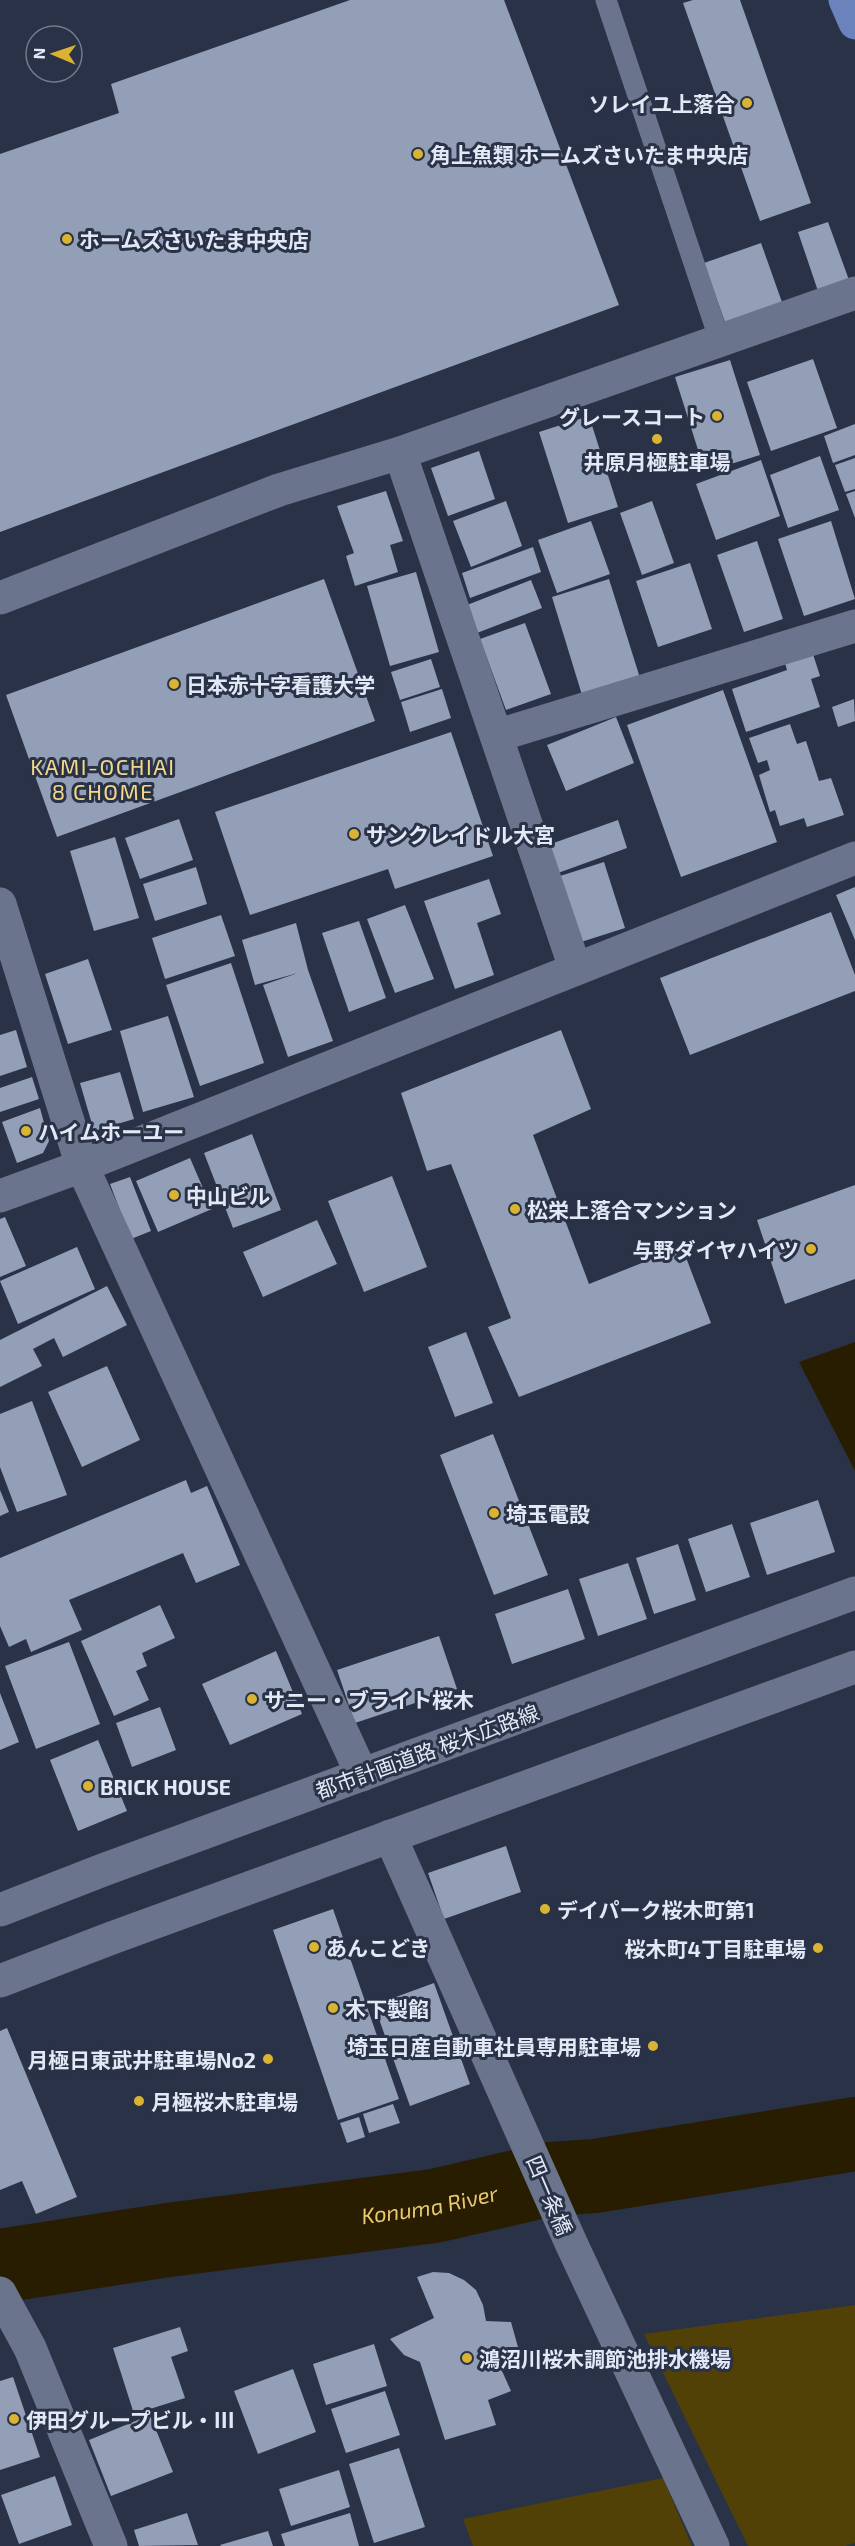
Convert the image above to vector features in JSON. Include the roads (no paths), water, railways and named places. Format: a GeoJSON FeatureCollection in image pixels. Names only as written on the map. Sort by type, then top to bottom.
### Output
{"type":"FeatureCollection","features":[{"type":"Feature","properties":{"kind":"main road"},"geometry":{"type":"LineString","coordinates":[[845,0],[855,23]]}},
{"type":"Feature","properties":{"kind":"street"},"geometry":{"type":"LineString","coordinates":[[0,598],[279,490],[400,453],[855,293]]}},
{"type":"Feature","properties":{"kind":"street"},"geometry":{"type":"LineString","coordinates":[[400,453],[575,968]]}},
{"type":"Feature","properties":{"kind":"street"},"geometry":{"type":"LineString","coordinates":[[496,736],[855,626]]}},
{"type":"Feature","properties":{"kind":"street"},"geometry":{"type":"LineString","coordinates":[[0,1196],[82,1166],[855,858]]}},
{"type":"Feature","properties":{"kind":"street"},"geometry":{"type":"LineString","coordinates":[[0,904],[82,1166],[362,1775]]}},
{"type":"Feature","properties":{"kind":"street","name":"都市計画道路 桜木広路線"},"geometry":{"type":"LineString","coordinates":[[0,1910],[855,1593]]}},
{"type":"Feature","properties":{"kind":"street"},"geometry":{"type":"LineString","coordinates":[[0,1981],[855,1667]]}},
{"type":"Feature","properties":{"kind":"street","name":"四一条橋"},"geometry":{"type":"LineString","coordinates":[[390,1836],[571,2243],[712,2546]]}},
{"type":"Feature","properties":{"kind":"street"},"geometry":{"type":"LineString","coordinates":[[0,2294],[30,2348],[111,2546]]}},
{"type":"Feature","properties":{"kind":"lane"},"geometry":{"type":"LineString","coordinates":[[606,0],[720,341]]}},
{"type":"Feature","properties":{"kind":"waterway","name":"Konuma River"},"geometry":{"type":"LineString","coordinates":[[0,2266],[168,2240],[434,2206],[551,2179],[595,2176],[855,2134]]}},
{"type":"Feature","properties":{"kind":"place","name":"ソレイユ上落合"},"geometry":{"type":"Point","coordinates":[747,103]}},
{"type":"Feature","properties":{"kind":"place","name":"角上魚類 ホームズさいたま中央店"},"geometry":{"type":"Point","coordinates":[418,154]}},
{"type":"Feature","properties":{"kind":"place","name":"ホームズさいたま中央店"},"geometry":{"type":"Point","coordinates":[67,239]}},
{"type":"Feature","properties":{"kind":"place","name":"グレースコート"},"geometry":{"type":"Point","coordinates":[717,416]}},
{"type":"Feature","properties":{"kind":"place","name":"井原月極駐車場"},"geometry":{"type":"Point","coordinates":[657,439]}},
{"type":"Feature","properties":{"kind":"place","name":"日本赤十字看護大学"},"geometry":{"type":"Point","coordinates":[174,684]}},
{"type":"Feature","properties":{"kind":"place","name":"サンクレイドル大宮"},"geometry":{"type":"Point","coordinates":[354,834]}},
{"type":"Feature","properties":{"kind":"place","name":"ハイムホーユー"},"geometry":{"type":"Point","coordinates":[26,1131]}},
{"type":"Feature","properties":{"kind":"place","name":"中山ビル"},"geometry":{"type":"Point","coordinates":[174,1195]}},
{"type":"Feature","properties":{"kind":"place","name":"松栄上落合マンション"},"geometry":{"type":"Point","coordinates":[515,1209]}},
{"type":"Feature","properties":{"kind":"place","name":"与野ダイヤハイツ"},"geometry":{"type":"Point","coordinates":[811,1249]}},
{"type":"Feature","properties":{"kind":"place","name":"埼玉電設"},"geometry":{"type":"Point","coordinates":[494,1513]}},
{"type":"Feature","properties":{"kind":"place","name":"サニー・ブライト桜木"},"geometry":{"type":"Point","coordinates":[252,1699]}},
{"type":"Feature","properties":{"kind":"place","name":"BRICK HOUSE"},"geometry":{"type":"Point","coordinates":[88,1786]}},
{"type":"Feature","properties":{"kind":"place","name":"デイパーク桜木町第1"},"geometry":{"type":"Point","coordinates":[545,1909]}},
{"type":"Feature","properties":{"kind":"place","name":"あんこどき"},"geometry":{"type":"Point","coordinates":[314,1947]}},
{"type":"Feature","properties":{"kind":"place","name":"桜木町4丁目駐車場"},"geometry":{"type":"Point","coordinates":[818,1948]}},
{"type":"Feature","properties":{"kind":"place","name":"木下製餡"},"geometry":{"type":"Point","coordinates":[333,2008]}},
{"type":"Feature","properties":{"kind":"place","name":"埼玉日産自動車社員専用駐車場"},"geometry":{"type":"Point","coordinates":[653,2046]}},
{"type":"Feature","properties":{"kind":"place","name":"月極日東武井駐車場No2"},"geometry":{"type":"Point","coordinates":[268,2059]}},
{"type":"Feature","properties":{"kind":"place","name":"月極桜木駐車場"},"geometry":{"type":"Point","coordinates":[139,2101]}},
{"type":"Feature","properties":{"kind":"place","name":"鴻沼川桜木調節池排水機場"},"geometry":{"type":"Point","coordinates":[467,2358]}},
{"type":"Feature","properties":{"kind":"place","name":"伊田グループビル・Ⅲ"},"geometry":{"type":"Point","coordinates":[14,2419]}},
{"type":"Feature","properties":{"kind":"district","name":"KAMI-OCHIAI 8 CHOME"},"geometry":{"type":"Point","coordinates":[103,778]}}]}
